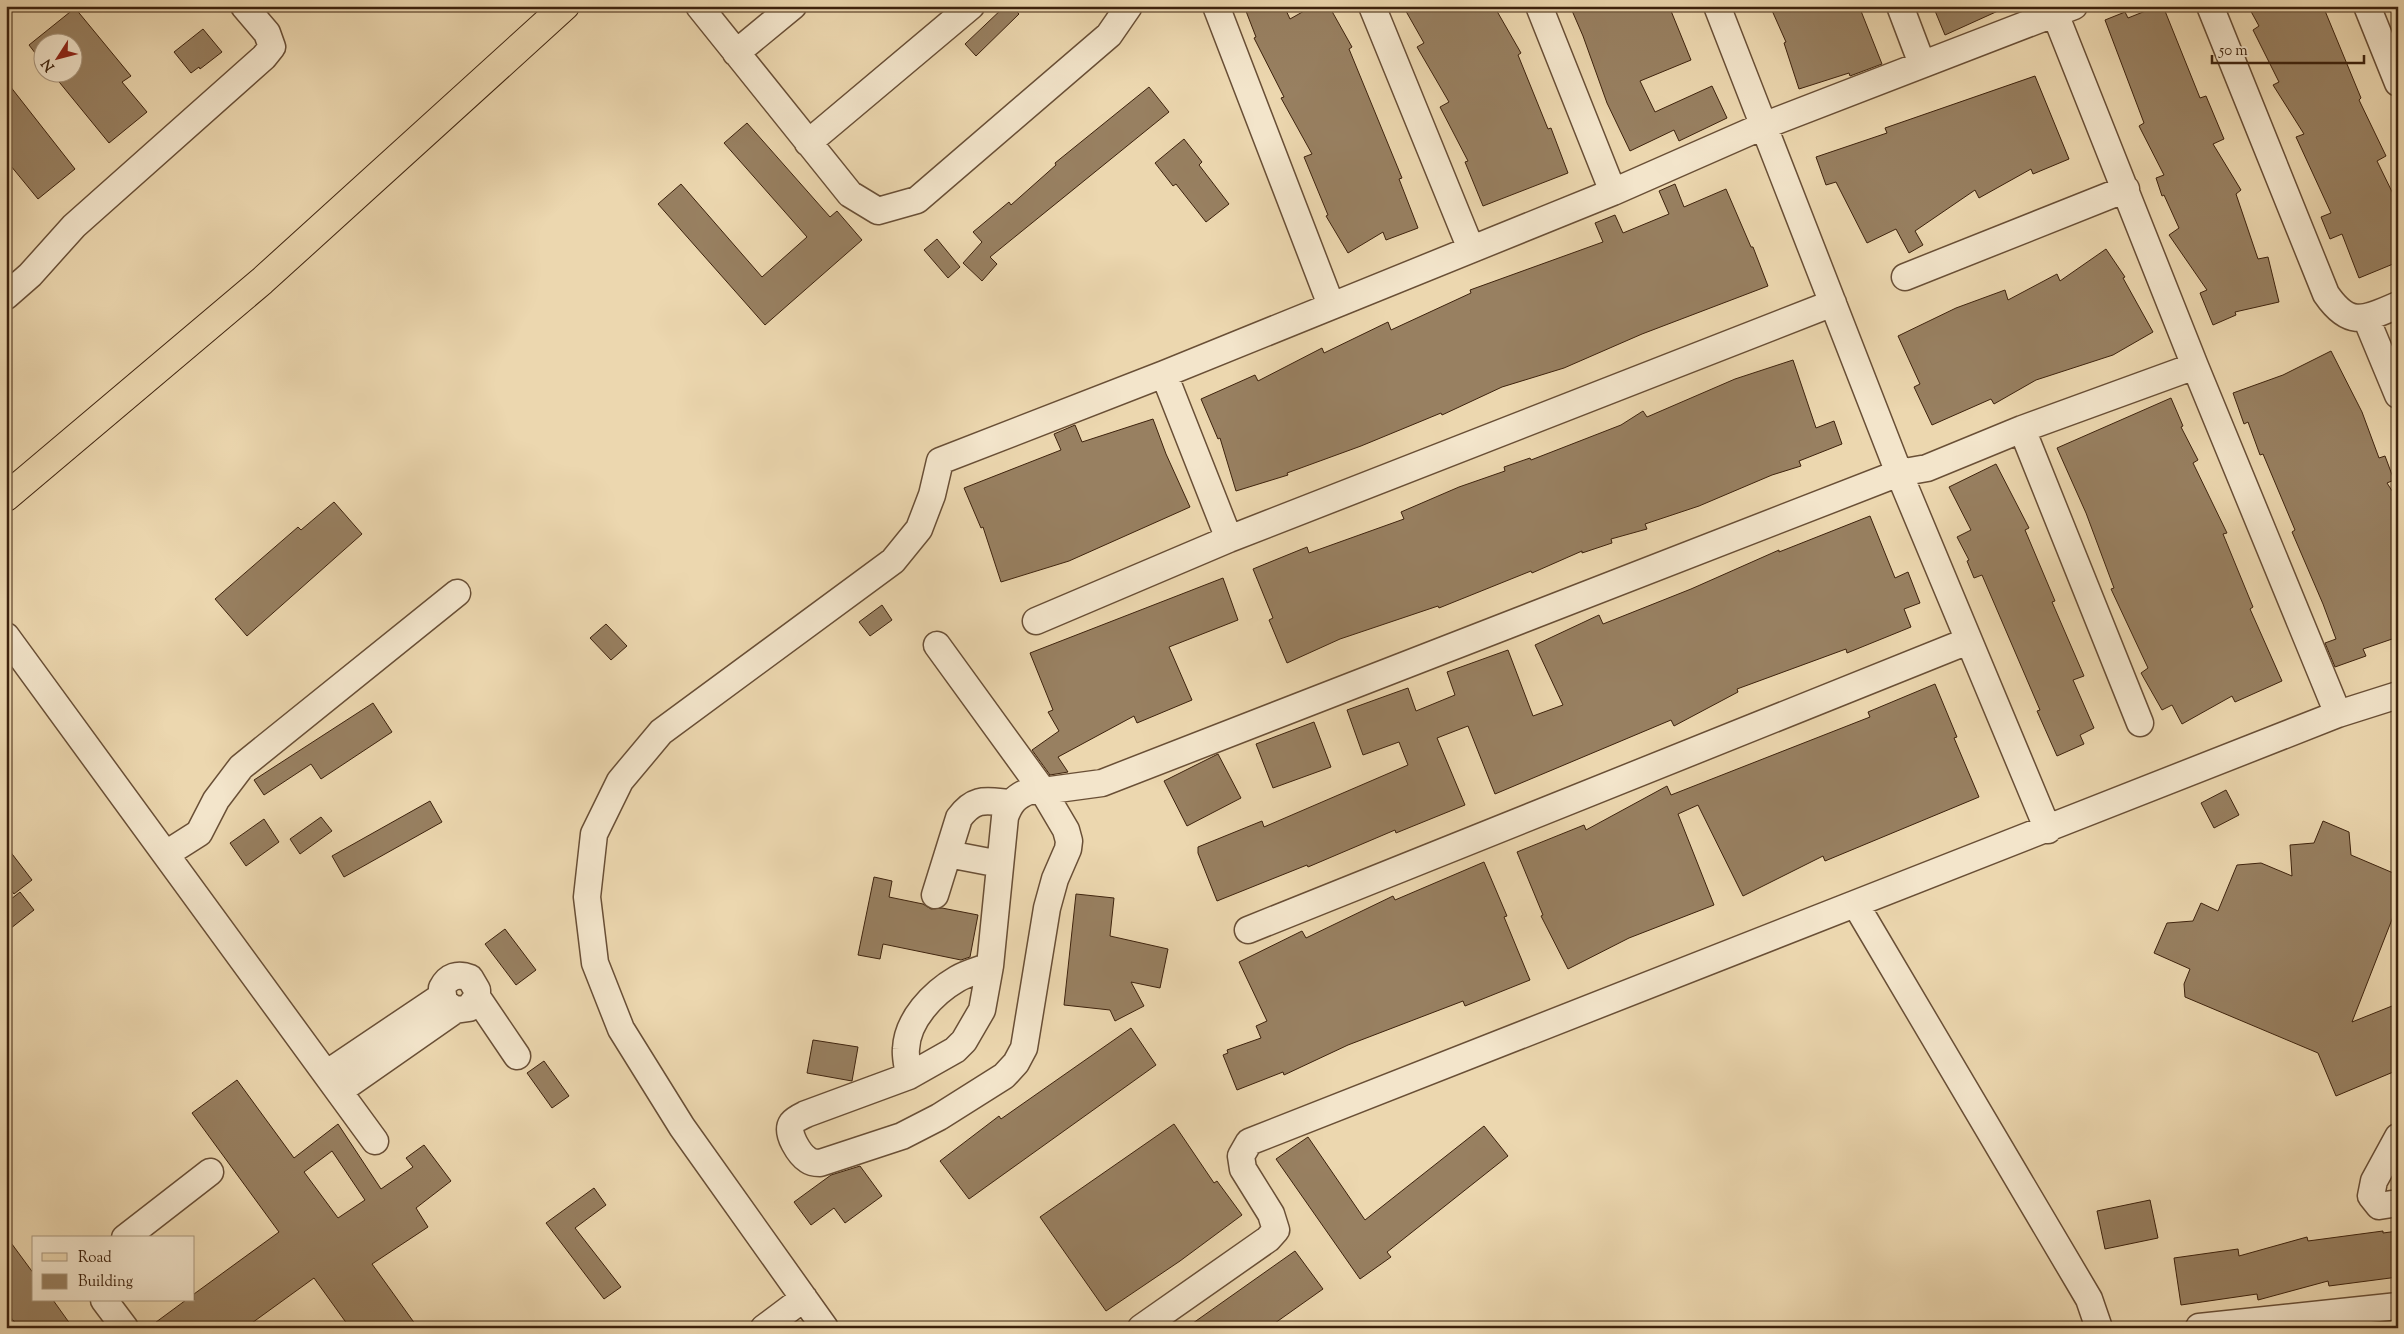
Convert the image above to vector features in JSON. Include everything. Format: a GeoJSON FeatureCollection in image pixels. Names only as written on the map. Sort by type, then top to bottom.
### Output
{"type":"FeatureCollection","features":[{"type":"Feature","properties":{"kind":"main road"},"geometry":{"type":"LineString","coordinates":[[6,497],[262,281],[565,6]]}},
{"type":"Feature","properties":{"kind":"street"},"geometry":{"type":"LineString","coordinates":[[6,296],[30,275],[74,226],[264,57],[272,47],[267,32],[244,6]]}},
{"type":"Feature","properties":{"kind":"street"},"geometry":{"type":"LineString","coordinates":[[699,6],[850,194],[878,211],[917,200],[1109,35],[1129,6]]}},
{"type":"Feature","properties":{"kind":"street"},"geometry":{"type":"LineString","coordinates":[[736,53],[793,6]]}},
{"type":"Feature","properties":{"kind":"street"},"geometry":{"type":"LineString","coordinates":[[808,143],[971,6]]}},
{"type":"Feature","properties":{"kind":"street"},"geometry":{"type":"LineString","coordinates":[[1216,6],[1331,305]]}},
{"type":"Feature","properties":{"kind":"street"},"geometry":{"type":"LineString","coordinates":[[1372,6],[1471,249]]}},
{"type":"Feature","properties":{"kind":"street"},"geometry":{"type":"LineString","coordinates":[[1539,6],[1612,192]]}},
{"type":"Feature","properties":{"kind":"street"},"geometry":{"type":"LineString","coordinates":[[1717,6],[1900,473],[1968,641],[2048,830]]}},
{"type":"Feature","properties":{"kind":"street"},"geometry":{"type":"LineString","coordinates":[[1900,6],[1922,64]]}},
{"type":"Feature","properties":{"kind":"street"},"geometry":{"type":"LineString","coordinates":[[2210,6],[2326,294],[2337,310],[2354,318],[2366,318],[2398,305]]}},
{"type":"Feature","properties":{"kind":"street"},"geometry":{"type":"LineString","coordinates":[[2367,6],[2398,83]]}},
{"type":"Feature","properties":{"kind":"street"},"geometry":{"type":"LineString","coordinates":[[825,1328],[682,1127],[621,1029],[595,963],[587,897],[594,834],[620,782],[661,732],[893,561],[919,529],[932,495],[940,461],[1164,374],[1612,192],[1763,126],[2061,9],[2126,189],[2195,366],[2338,714]]}},
{"type":"Feature","properties":{"kind":"street"},"geometry":{"type":"LineString","coordinates":[[1905,277],[2126,189]]}},
{"type":"Feature","properties":{"kind":"street"},"geometry":{"type":"LineString","coordinates":[[1036,620],[1229,539],[1833,303]]}},
{"type":"Feature","properties":{"kind":"street"},"geometry":{"type":"LineString","coordinates":[[2366,318],[2398,395]]}},
{"type":"Feature","properties":{"kind":"street"},"geometry":{"type":"LineString","coordinates":[[937,645],[1044,791],[1066,830],[1068,849],[1055,879],[1049,901],[1024,1048],[1016,1063],[1004,1076],[939,1117],[902,1136],[820,1164],[810,1162],[803,1156],[794,1142],[790,1129],[792,1122],[806,1114],[909,1076],[955,1050],[964,1041],[982,1010],[990,966],[1005,817],[1010,803],[1018,795],[1029,791],[1044,791],[1102,783],[1900,473],[1927,468],[2022,429],[2195,366]]}},
{"type":"Feature","properties":{"kind":"street"},"geometry":{"type":"LineString","coordinates":[[1164,374],[1229,539]]}},
{"type":"Feature","properties":{"kind":"street"},"geometry":{"type":"LineString","coordinates":[[2022,429],[2140,723]]}},
{"type":"Feature","properties":{"kind":"street"},"geometry":{"type":"LineString","coordinates":[[166,854],[200,833],[216,800],[241,767],[457,593]]}},
{"type":"Feature","properties":{"kind":"street"},"geometry":{"type":"LineString","coordinates":[[6,636],[375,1141]]}},
{"type":"Feature","properties":{"kind":"street"},"geometry":{"type":"LineString","coordinates":[[1248,930],[1968,641]]}},
{"type":"Feature","properties":{"kind":"street"},"geometry":{"type":"LineString","coordinates":[[1141,1328],[1268,1239],[1276,1230],[1271,1214],[1243,1169],[1241,1156],[1249,1142],[2048,830],[2338,714],[2398,695]]}},
{"type":"Feature","properties":{"kind":"street"},"geometry":{"type":"LineString","coordinates":[[935,895],[959,818],[965,809],[983,800],[1010,803]]}},
{"type":"Feature","properties":{"kind":"street"},"geometry":{"type":"LineString","coordinates":[[948,854],[1000,864]]}},
{"type":"Feature","properties":{"kind":"street"},"geometry":{"type":"LineString","coordinates":[[1856,905],[2090,1298],[2099,1328]]}},
{"type":"Feature","properties":{"kind":"street"},"geometry":{"type":"LineString","coordinates":[[909,1076],[905,1050],[908,1033],[919,1014],[932,997],[957,978],[990,966]]}},
{"type":"Feature","properties":{"kind":"street"},"geometry":{"type":"LineString","coordinates":[[333,1083],[459,1003],[511,1062]]}},
{"type":"Feature","properties":{"kind":"street"},"geometry":{"type":"LineString","coordinates":[[2398,1136],[2374,1181],[2371,1196],[2379,1206],[2398,1203]]}},
{"type":"Feature","properties":{"kind":"street"},"geometry":{"type":"LineString","coordinates":[[128,1236],[210,1172]]}},
{"type":"Feature","properties":{"kind":"street"},"geometry":{"type":"LineString","coordinates":[[764,1328],[804,1298]]}},
{"type":"Feature","properties":{"kind":"street"},"geometry":{"type":"LineString","coordinates":[[106,1302],[125,1328]]}},
{"type":"Feature","properties":{"kind":"street"},"geometry":{"type":"LineString","coordinates":[[2199,1327],[2274,1324],[2398,1306]]}},
{"type":"Feature","properties":{"kind":"building"},"geometry":{"type":"Polygon","coordinates":[[[1005,6],[1012,6],[1019,14],[976,56],[965,44],[1005,6]]]}},
{"type":"Feature","properties":{"kind":"building"},"geometry":{"type":"Polygon","coordinates":[[[1244,6],[1284,6],[1290,19],[1313,6],[1329,6],[1352,47],[1349,49],[1402,178],[1399,179],[1418,228],[1386,240],[1383,232],[1348,253],[1326,216],[1328,215],[1304,157],[1312,154],[1281,98],[1284,97],[1254,38],[1256,37],[1244,6]]]}},
{"type":"Feature","properties":{"kind":"building"},"geometry":{"type":"Polygon","coordinates":[[[1403,6],[1494,6],[1521,53],[1518,55],[1548,129],[1551,128],[1568,173],[1483,206],[1465,162],[1468,161],[1440,107],[1449,102],[1417,47],[1424,43],[1403,6]]]}},
{"type":"Feature","properties":{"kind":"building"},"geometry":{"type":"Polygon","coordinates":[[[1570,6],[1669,6],[1691,60],[1640,81],[1655,112],[1712,86],[1727,118],[1679,141],[1674,130],[1630,151],[1607,103],[1570,6]]]}},
{"type":"Feature","properties":{"kind":"building"},"geometry":{"type":"Polygon","coordinates":[[[1770,6],[1859,6],[1882,64],[1850,76],[1849,73],[1799,89],[1784,43],[1786,42],[1770,6]]]}},
{"type":"Feature","properties":{"kind":"building"},"geometry":{"type":"Polygon","coordinates":[[[1933,6],[2009,6],[1945,35],[1933,6]]]}},
{"type":"Feature","properties":{"kind":"building"},"geometry":{"type":"Polygon","coordinates":[[[2158,6],[2163,6],[2200,98],[2206,96],[2224,139],[2213,144],[2241,190],[2236,194],[2258,259],[2268,257],[2279,302],[2235,312],[2236,315],[2213,325],[2200,293],[2207,290],[2169,235],[2179,228],[2164,195],[2162,196],[2156,178],[2164,175],[2139,126],[2144,123],[2105,20],[2125,12],[2128,18],[2158,6]]]}},
{"type":"Feature","properties":{"kind":"building"},"geometry":{"type":"Polygon","coordinates":[[[2248,6],[2323,6],[2361,98],[2359,100],[2386,156],[2377,161],[2398,204],[2398,262],[2359,278],[2342,234],[2330,239],[2321,217],[2331,213],[2296,137],[2304,134],[2273,85],[2279,82],[2253,30],[2259,26],[2248,6]]]}},
{"type":"Feature","properties":{"kind":"building"},"geometry":{"type":"Polygon","coordinates":[[[75,8],[131,76],[122,82],[147,112],[109,143],[59,82],[82,82],[82,32],[45,32],[75,8]]]}},
{"type":"Feature","properties":{"kind":"building"},"geometry":{"type":"Polygon","coordinates":[[[203,29],[222,52],[200,69],[199,67],[191,73],[174,52],[203,29]]]}},
{"type":"Feature","properties":{"kind":"building"},"geometry":{"type":"Polygon","coordinates":[[[2035,76],[2069,159],[2033,174],[2031,169],[1979,198],[1975,190],[1915,231],[1923,245],[1909,253],[1896,229],[1867,243],[1836,182],[1826,185],[1816,157],[1887,133],[1885,128],[2035,76]]]}},
{"type":"Feature","properties":{"kind":"building"},"geometry":{"type":"Polygon","coordinates":[[[6,81],[75,169],[38,199],[6,160],[6,81]]]}},
{"type":"Feature","properties":{"kind":"building"},"geometry":{"type":"Polygon","coordinates":[[[1149,87],[1169,112],[990,257],[997,264],[982,281],[963,263],[982,242],[973,232],[1009,202],[1011,205],[1056,165],[1055,163],[1149,87]]]}},
{"type":"Feature","properties":{"kind":"building"},"geometry":{"type":"Polygon","coordinates":[[[747,123],[830,217],[837,211],[862,240],[765,325],[658,204],[681,184],[762,277],[807,237],[724,143],[747,123]]]}},
{"type":"Feature","properties":{"kind":"building"},"geometry":{"type":"Polygon","coordinates":[[[1184,139],[1202,162],[1199,165],[1229,204],[1206,222],[1176,184],[1173,186],[1155,163],[1184,139]]]}},
{"type":"Feature","properties":{"kind":"building"},"geometry":{"type":"Polygon","coordinates":[[[1675,184],[1684,207],[1726,189],[1751,247],[1753,247],[1768,286],[1642,334],[1564,368],[1502,387],[1442,415],[1441,413],[1361,446],[1287,473],[1288,475],[1236,491],[1220,438],[1218,439],[1201,399],[1255,375],[1258,381],[1322,348],[1324,353],[1388,322],[1391,330],[1471,293],[1470,290],[1603,242],[1595,223],[1615,215],[1623,233],[1669,214],[1659,191],[1675,184]]]}},
{"type":"Feature","properties":{"kind":"building"},"geometry":{"type":"Polygon","coordinates":[[[937,239],[960,267],[948,278],[924,250],[937,239]]]}},
{"type":"Feature","properties":{"kind":"building"},"geometry":{"type":"Polygon","coordinates":[[[2106,249],[2125,277],[2123,278],[2153,332],[2113,355],[2036,380],[1994,404],[1991,399],[1932,425],[1914,387],[1920,384],[1898,336],[1956,308],[2005,290],[2008,300],[2057,274],[2060,281],[2106,249]]]}},
{"type":"Feature","properties":{"kind":"building"},"geometry":{"type":"Polygon","coordinates":[[[2331,351],[2362,412],[2379,458],[2385,456],[2394,480],[2387,483],[2398,500],[2398,637],[2363,649],[2366,656],[2335,667],[2325,643],[2336,639],[2323,604],[2292,532],[2295,530],[2263,454],[2260,455],[2248,422],[2244,424],[2233,393],[2283,375],[2331,351]]]}},
{"type":"Feature","properties":{"kind":"building"},"geometry":{"type":"Polygon","coordinates":[[[1793,360],[1816,428],[1834,421],[1842,444],[1799,461],[1801,466],[1772,475],[1699,506],[1645,524],[1647,529],[1611,539],[1612,543],[1582,553],[1582,551],[1532,573],[1531,571],[1439,608],[1438,606],[1340,639],[1287,663],[1269,620],[1273,618],[1253,569],[1307,547],[1309,553],[1404,519],[1401,512],[1459,487],[1505,471],[1504,467],[1530,458],[1531,460],[1621,425],[1643,411],[1647,417],[1735,379],[1793,360]]]}},
{"type":"Feature","properties":{"kind":"building"},"geometry":{"type":"Polygon","coordinates":[[[2171,398],[2183,426],[2181,427],[2198,460],[2193,463],[2227,533],[2223,534],[2253,607],[2250,609],[2282,681],[2235,702],[2232,696],[2182,724],[2172,705],[2162,710],[2141,673],[2148,668],[2111,589],[2114,588],[2086,513],[2057,448],[2171,398]]]}},
{"type":"Feature","properties":{"kind":"building"},"geometry":{"type":"Polygon","coordinates":[[[1153,419],[1166,454],[1190,507],[1069,561],[1001,582],[983,527],[981,528],[964,488],[1061,450],[1054,434],[1075,425],[1082,442],[1153,419]]]}},
{"type":"Feature","properties":{"kind":"building"},"geometry":{"type":"Polygon","coordinates":[[[1996,464],[2029,528],[2025,530],[2055,601],[2052,602],[2084,676],[2073,680],[2094,728],[2080,735],[2084,744],[2057,756],[2037,711],[2040,710],[1982,575],[1974,578],[1967,561],[1969,560],[1957,537],[1971,530],[1949,487],[1996,464]]]}},
{"type":"Feature","properties":{"kind":"building"},"geometry":{"type":"Polygon","coordinates":[[[334,502],[362,534],[247,636],[215,599],[298,527],[301,530],[334,502]]]}},
{"type":"Feature","properties":{"kind":"building"},"geometry":{"type":"Polygon","coordinates":[[[1870,516],[1895,578],[1908,572],[1920,603],[1904,609],[1911,627],[1847,653],[1846,649],[1737,689],[1738,692],[1674,726],[1671,720],[1495,794],[1468,726],[1437,738],[1465,805],[1396,833],[1395,830],[1308,867],[1307,865],[1217,901],[1198,853],[1198,847],[1262,821],[1264,827],[1408,765],[1399,742],[1363,755],[1347,710],[1408,688],[1416,711],[1455,695],[1447,672],[1508,650],[1533,716],[1563,705],[1535,645],[1599,615],[1603,624],[1691,589],[1779,550],[1779,552],[1870,516]]]}},
{"type":"Feature","properties":{"kind":"building"},"geometry":{"type":"Polygon","coordinates":[[[1223,578],[1238,620],[1169,647],[1192,700],[1137,723],[1134,716],[1058,757],[1068,772],[1050,775],[1032,750],[1059,731],[1048,712],[1053,710],[1030,653],[1223,578]]]}},
{"type":"Feature","properties":{"kind":"building"},"geometry":{"type":"Polygon","coordinates":[[[882,605],[892,620],[870,636],[859,622],[882,605]]]}},
{"type":"Feature","properties":{"kind":"building"},"geometry":{"type":"Polygon","coordinates":[[[606,624],[627,646],[611,660],[590,638],[606,624]]]}},
{"type":"Feature","properties":{"kind":"building"},"geometry":{"type":"Polygon","coordinates":[[[1935,684],[1957,737],[1954,738],[1979,797],[1825,861],[1823,856],[1743,896],[1698,805],[1678,814],[1714,905],[1629,938],[1568,969],[1541,916],[1543,915],[1517,852],[1584,825],[1586,830],[1667,786],[1671,795],[1870,717],[1868,712],[1935,684]]]}},
{"type":"Feature","properties":{"kind":"building"},"geometry":{"type":"Polygon","coordinates":[[[373,703],[392,732],[321,779],[311,764],[264,795],[254,780],[373,703]]]}},
{"type":"Feature","properties":{"kind":"building"},"geometry":{"type":"Polygon","coordinates":[[[1314,722],[1331,767],[1273,788],[1256,744],[1314,722]]]}},
{"type":"Feature","properties":{"kind":"building"},"geometry":{"type":"Polygon","coordinates":[[[1218,754],[1241,798],[1187,826],[1164,781],[1218,754]]]}},
{"type":"Feature","properties":{"kind":"building"},"geometry":{"type":"Polygon","coordinates":[[[2226,790],[2239,815],[2214,828],[2201,803],[2226,790]]]}},
{"type":"Feature","properties":{"kind":"building"},"geometry":{"type":"Polygon","coordinates":[[[430,801],[442,822],[344,877],[332,856],[430,801]]]}},
{"type":"Feature","properties":{"kind":"building"},"geometry":{"type":"Polygon","coordinates":[[[321,817],[332,831],[300,854],[290,839],[321,817]]]}},
{"type":"Feature","properties":{"kind":"building"},"geometry":{"type":"Polygon","coordinates":[[[264,819],[279,842],[246,866],[230,843],[264,819]]]}},
{"type":"Feature","properties":{"kind":"building"},"geometry":{"type":"Polygon","coordinates":[[[2323,821],[2349,832],[2351,855],[2398,875],[2398,904],[2352,1022],[2392,1006],[2398,1019],[2398,1070],[2336,1096],[2318,1053],[2185,997],[2184,984],[2190,969],[2154,953],[2167,923],[2193,921],[2201,903],[2218,911],[2237,865],[2261,863],[2292,876],[2290,845],[2314,843],[2323,821]]]}},
{"type":"Feature","properties":{"kind":"building"},"geometry":{"type":"Polygon","coordinates":[[[6,846],[32,880],[14,894],[6,884],[6,846]]]}},
{"type":"Feature","properties":{"kind":"building"},"geometry":{"type":"Polygon","coordinates":[[[1484,862],[1507,916],[1504,917],[1530,980],[1465,1006],[1463,1001],[1348,1045],[1284,1075],[1283,1072],[1237,1090],[1223,1055],[1228,1053],[1227,1050],[1261,1038],[1256,1026],[1267,1021],[1239,962],[1302,931],[1306,938],[1393,896],[1395,900],[1484,862]]]}},
{"type":"Feature","properties":{"kind":"building"},"geometry":{"type":"Polygon","coordinates":[[[874,877],[892,881],[889,897],[923,904],[931,909],[942,908],[978,915],[970,957],[961,960],[883,944],[880,959],[858,955],[874,877]]]}},
{"type":"Feature","properties":{"kind":"building"},"geometry":{"type":"Polygon","coordinates":[[[20,892],[34,910],[6,932],[6,903],[20,892]]]}},
{"type":"Feature","properties":{"kind":"building"},"geometry":{"type":"Polygon","coordinates":[[[1076,894],[1114,898],[1110,936],[1168,949],[1160,988],[1131,982],[1144,1006],[1115,1021],[1110,1010],[1064,1005],[1076,894]]]}},
{"type":"Feature","properties":{"kind":"building"},"geometry":{"type":"Polygon","coordinates":[[[505,929],[536,970],[516,985],[485,944],[505,929]]]}},
{"type":"Feature","properties":{"kind":"building"},"geometry":{"type":"Polygon","coordinates":[[[1131,1028],[1156,1065],[969,1199],[940,1161],[999,1116],[1001,1119],[1131,1028]]]}},
{"type":"Feature","properties":{"kind":"building"},"geometry":{"type":"Polygon","coordinates":[[[813,1040],[858,1047],[852,1081],[807,1073],[813,1040]]]}},
{"type":"Feature","properties":{"kind":"building"},"geometry":{"type":"Polygon","coordinates":[[[544,1061],[569,1096],[552,1108],[527,1073],[544,1061]]]}},
{"type":"Feature","properties":{"kind":"building"},"geometry":{"type":"Polygon","coordinates":[[[237,1080],[294,1158],[338,1124],[381,1189],[413,1167],[406,1158],[424,1145],[451,1181],[416,1208],[428,1227],[372,1264],[418,1328],[350,1328],[314,1278],[245,1328],[148,1328],[183,1302],[195,1302],[195,1293],[279,1232],[192,1113],[237,1080]],[[332,1151],[304,1172],[338,1218],[365,1200],[332,1151]]]}},
{"type":"Feature","properties":{"kind":"building"},"geometry":{"type":"Polygon","coordinates":[[[1174,1124],[1214,1183],[1217,1181],[1242,1215],[1180,1261],[1106,1311],[1040,1217],[1174,1124]]]}},
{"type":"Feature","properties":{"kind":"building"},"geometry":{"type":"Polygon","coordinates":[[[1484,1126],[1508,1156],[1387,1252],[1391,1257],[1360,1279],[1276,1159],[1308,1137],[1365,1220],[1484,1126]]]}},
{"type":"Feature","properties":{"kind":"building"},"geometry":{"type":"Polygon","coordinates":[[[860,1166],[882,1196],[845,1223],[834,1208],[811,1225],[794,1202],[831,1175],[860,1166]]]}},
{"type":"Feature","properties":{"kind":"building"},"geometry":{"type":"Polygon","coordinates":[[[594,1188],[606,1205],[575,1228],[621,1287],[604,1299],[546,1223],[594,1188]]]}},
{"type":"Feature","properties":{"kind":"building"},"geometry":{"type":"Polygon","coordinates":[[[2150,1200],[2158,1238],[2105,1249],[2097,1211],[2150,1200]]]}},
{"type":"Feature","properties":{"kind":"building"},"geometry":{"type":"Polygon","coordinates":[[[2383,1231],[2383,1233],[2398,1231],[2398,1277],[2329,1286],[2328,1281],[2258,1300],[2257,1294],[2181,1305],[2174,1258],[2238,1249],[2239,1256],[2307,1237],[2308,1241],[2383,1231]]]}},
{"type":"Feature","properties":{"kind":"building"},"geometry":{"type":"Polygon","coordinates":[[[6,1236],[32,1271],[32,1302],[54,1302],[73,1328],[19,1328],[6,1311],[6,1236]]]}},
{"type":"Feature","properties":{"kind":"building"},"geometry":{"type":"Polygon","coordinates":[[[1295,1251],[1323,1289],[1268,1328],[1186,1328],[1295,1251]]]}}]}
